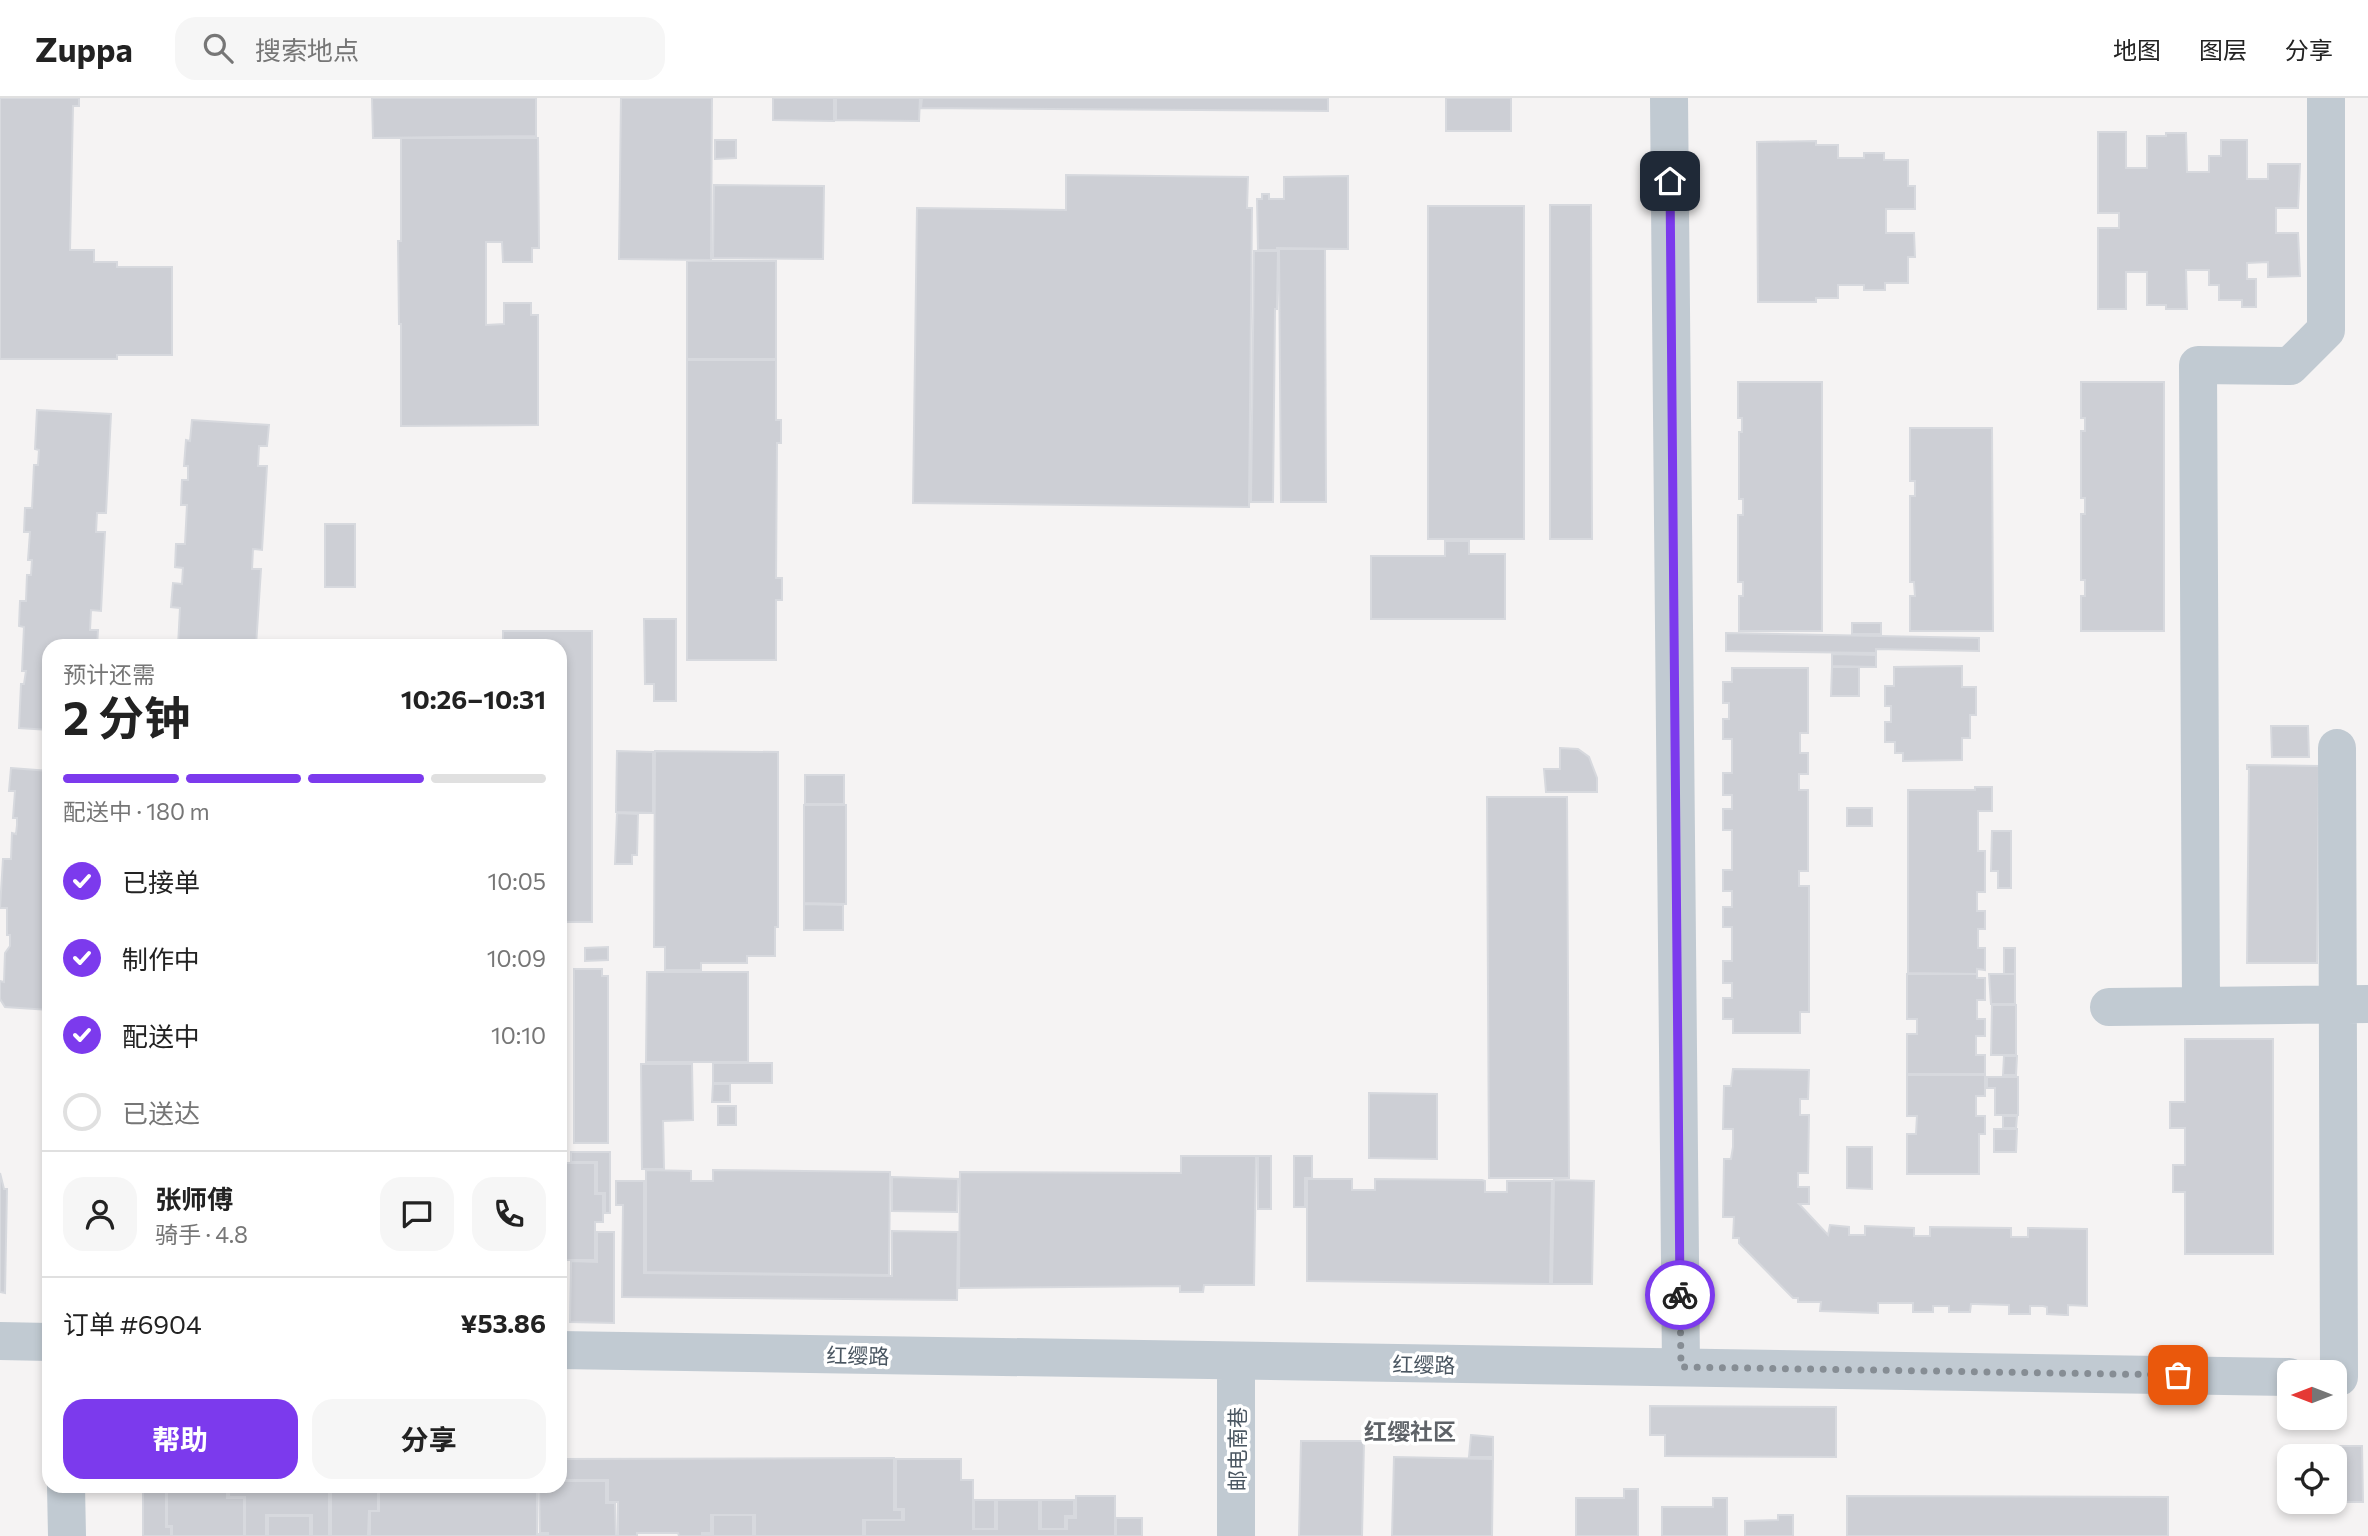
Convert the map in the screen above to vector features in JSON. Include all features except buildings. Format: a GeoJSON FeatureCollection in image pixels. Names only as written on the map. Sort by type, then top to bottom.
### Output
{"type":"FeatureCollection","features":[{"type":"Feature","properties":{"kind":"street"},"geometry":{"type":"LineString","coordinates":[[1669,98],[1681,1367]]}},
{"type":"Feature","properties":{"kind":"street"},"geometry":{"type":"LineString","coordinates":[[2201,1006],[2198,365],[2290,366],[2326,330],[2326,98]]}},
{"type":"Feature","properties":{"kind":"street"},"geometry":{"type":"LineString","coordinates":[[2337,748],[2353,1005],[2347,1378]]}},
{"type":"Feature","properties":{"kind":"street"},"geometry":{"type":"LineString","coordinates":[[2109,1007],[2353,1005]]}},
{"type":"Feature","properties":{"kind":"street"},"geometry":{"type":"LineString","coordinates":[[0,1341],[42,1342]]}},
{"type":"Feature","properties":{"kind":"street","name":"红缨路"},"geometry":{"type":"LineString","coordinates":[[567,1350],[2277,1377]]}},
{"type":"Feature","properties":{"kind":"street","name":"邮电南巷"},"geometry":{"type":"LineString","coordinates":[[1236,1361],[1236,1536]]}},
{"type":"Feature","properties":{"kind":"street"},"geometry":{"type":"LineString","coordinates":[[66,1493],[67,1536]]}},
{"type":"Feature","properties":{"kind":"way so far"},"geometry":{"type":"LineString","coordinates":[[1680,1295],[1681,1367],[2178,1375]]}},
{"type":"Feature","properties":{"kind":"district","name":"红缨社区"},"geometry":{"type":"Point","coordinates":[1410,1431]}},
{"type":"Feature","properties":{"kind":"route"},"geometry":{"type":"LineString","coordinates":[[1670,181],[1680,1295]]}}]}
